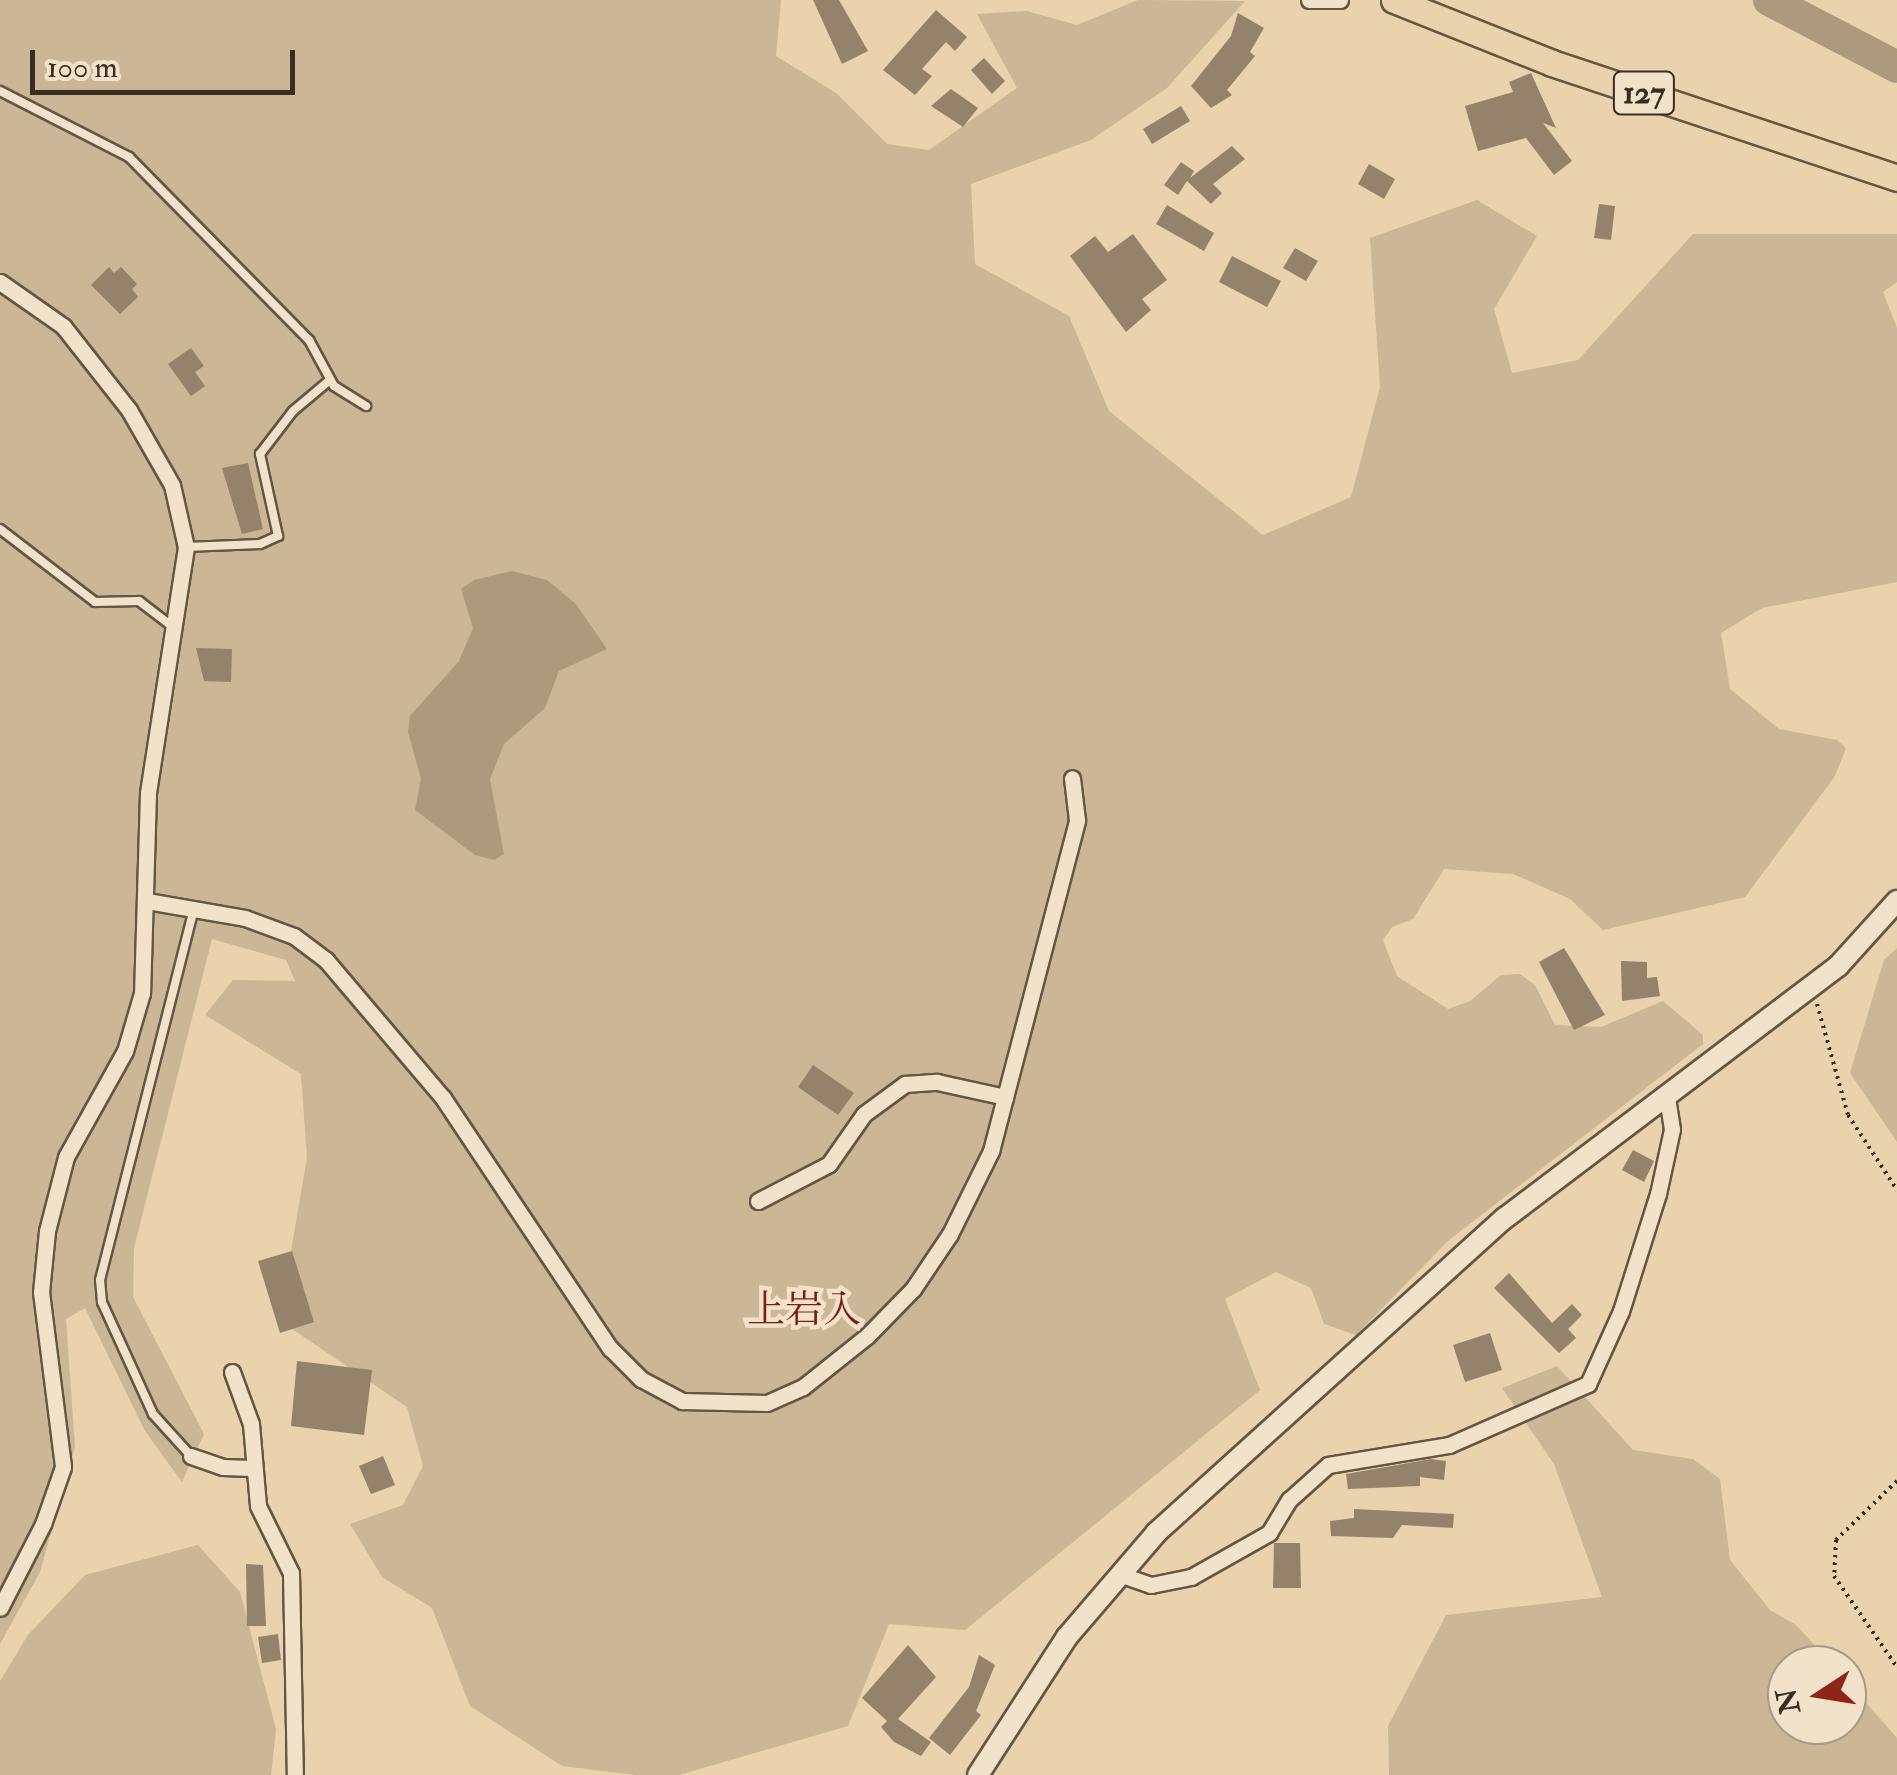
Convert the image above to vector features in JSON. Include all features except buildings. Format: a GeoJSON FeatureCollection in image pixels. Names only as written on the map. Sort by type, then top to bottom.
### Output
{"type":"FeatureCollection","features":[{"type":"Feature","properties":{"kind":"highway","name":"127"},"geometry":{"type":"LineString","coordinates":[[1394,0],[1552,63],[1897,178]]}},
{"type":"Feature","properties":{"kind":"street"},"geometry":{"type":"LineString","coordinates":[[1309,0],[1340,0]]}},
{"type":"Feature","properties":{"kind":"street"},"geometry":{"type":"LineString","coordinates":[[0,282],[62,326],[129,410],[172,485],[186,546],[148,793],[142,993],[125,1051],[66,1157],[48,1231],[40,1292],[63,1467],[43,1524],[0,1608]]}},
{"type":"Feature","properties":{"kind":"street"},"geometry":{"type":"LineString","coordinates":[[147,900],[278,930],[326,960],[443,1098],[610,1348],[641,1379],[682,1401],[767,1403],[803,1387],[868,1336],[913,1289],[950,1234],[991,1150],[1077,820],[1072,778]]}},
{"type":"Feature","properties":{"kind":"street"},"geometry":{"type":"LineString","coordinates":[[978,1775],[1067,1637],[1119,1574],[1505,1218],[1812,986],[1897,900]]}},
{"type":"Feature","properties":{"kind":"street"},"geometry":{"type":"LineString","coordinates":[[758,1201],[829,1164],[864,1114],[905,1084],[937,1082],[1005,1097]]}},
{"type":"Feature","properties":{"kind":"street"},"geometry":{"type":"LineString","coordinates":[[1119,1574],[1152,1584],[1191,1578],[1269,1533],[1290,1500],[1328,1465],[1449,1445],[1588,1384],[1622,1311],[1658,1194],[1672,1129],[1667,1096]]}},
{"type":"Feature","properties":{"kind":"street"},"geometry":{"type":"LineString","coordinates":[[232,1372],[252,1424],[252,1468],[258,1506],[291,1573],[295,1775]]}},
{"type":"Feature","properties":{"kind":"street"},"geometry":{"type":"LineString","coordinates":[[190,1456],[223,1467],[252,1468]]}},
{"type":"Feature","properties":{"kind":"lane"},"geometry":{"type":"LineString","coordinates":[[0,90],[128,157],[309,340],[330,380],[366,406]]}},
{"type":"Feature","properties":{"kind":"lane"},"geometry":{"type":"LineString","coordinates":[[186,546],[260,544],[278,536],[260,454],[292,411],[330,380]]}},
{"type":"Feature","properties":{"kind":"lane"},"geometry":{"type":"LineString","coordinates":[[0,529],[95,602],[139,602],[176,630]]}},
{"type":"Feature","properties":{"kind":"lane"},"geometry":{"type":"LineString","coordinates":[[190,1456],[154,1414],[102,1302],[100,1280],[194,909]]}},
{"type":"Feature","properties":{"kind":"path"},"geometry":{"type":"LineString","coordinates":[[1812,986],[1848,1115],[1897,1190]]}},
{"type":"Feature","properties":{"kind":"path"},"geometry":{"type":"LineString","coordinates":[[1897,1481],[1836,1540],[1834,1576],[1897,1667]]}},
{"type":"Feature","properties":{"kind":"shaded area"},"geometry":{"type":"Polygon","coordinates":[[[0,0],[781,0],[776,56],[836,93],[887,144],[929,150],[1017,88],[977,14],[1027,11],[1077,25],[1138,0],[1245,1],[1167,88],[1091,140],[971,184],[975,264],[1069,316],[1109,411],[1263,535],[1351,497],[1380,387],[1370,238],[1477,200],[1537,236],[1494,309],[1512,373],[1578,360],[1693,234],[1897,234],[1897,282],[1883,292],[1897,328],[1897,582],[1762,608],[1721,633],[1730,689],[1779,729],[1837,740],[1846,748],[1835,776],[1745,897],[1603,930],[1570,899],[1513,874],[1444,869],[1413,919],[1392,927],[1383,940],[1397,976],[1448,1009],[1470,1001],[1501,975],[1520,974],[1535,985],[1555,1025],[1601,1027],[1663,1001],[1703,1035],[1703,1044],[1449,1240],[1356,1335],[1324,1324],[1311,1288],[1276,1272],[1225,1299],[1260,1390],[965,1630],[889,1624],[848,1726],[679,1775],[635,1775],[562,1766],[470,1706],[432,1608],[382,1577],[350,1524],[403,1505],[423,1466],[407,1407],[279,1320],[307,1158],[301,1074],[205,1015],[233,980],[295,981],[286,960],[212,939],[134,1248],[133,1297],[204,1434],[182,1482],[145,1431],[85,1308],[66,1319],[75,1447],[40,1572],[0,1644],[0,0]]]}},
{"type":"Feature","properties":{"kind":"shaded area"},"geometry":{"type":"Polygon","coordinates":[[[512,571],[547,580],[576,604],[607,649],[559,671],[545,708],[504,744],[490,779],[504,854],[494,860],[475,855],[415,810],[421,779],[408,732],[410,716],[459,661],[473,628],[461,589],[474,580],[512,571]]]}},
{"type":"Feature","properties":{"kind":"shaded area"},"geometry":{"type":"Polygon","coordinates":[[[1897,948],[1897,1142],[1850,1073],[1884,960],[1897,948]]]}},
{"type":"Feature","properties":{"kind":"shaded area"},"geometry":{"type":"Polygon","coordinates":[[[1557,1366],[1633,1450],[1693,1459],[1720,1479],[1730,1560],[1770,1610],[1796,1625],[1814,1645],[1767,1645],[1767,1745],[1867,1745],[1867,1704],[1897,1738],[1897,1775],[1389,1775],[1388,1726],[1446,1615],[1602,1597],[1554,1464],[1502,1388],[1557,1366]]]}},
{"type":"Feature","properties":{"kind":"shaded area"},"geometry":{"type":"Polygon","coordinates":[[[198,1545],[240,1592],[276,1729],[271,1775],[0,1775],[0,1681],[28,1635],[85,1575],[198,1545]]]}},
{"type":"Feature","properties":{"kind":"waterway"},"geometry":{"type":"LineString","coordinates":[[1769,0],[1897,67]]}},
{"type":"Feature","properties":{"kind":"district","name":"上岩入"},"geometry":{"type":"Point","coordinates":[804,1311]}}]}
